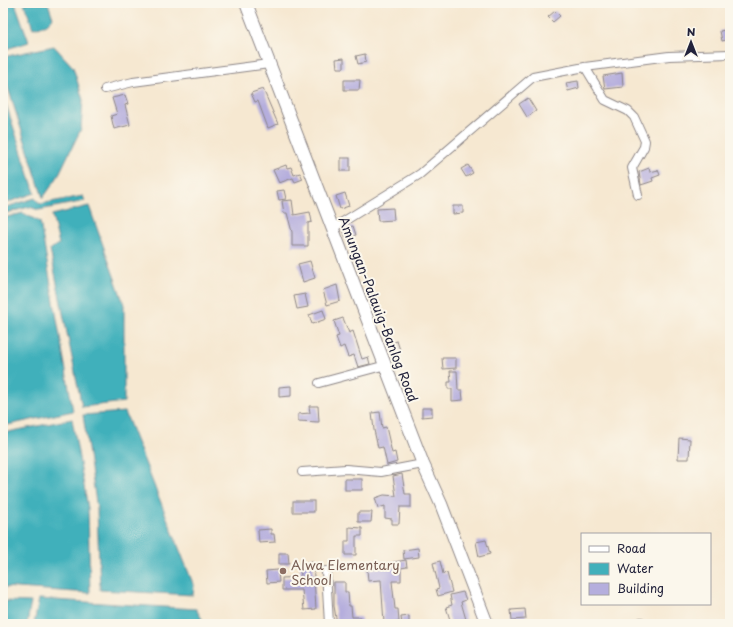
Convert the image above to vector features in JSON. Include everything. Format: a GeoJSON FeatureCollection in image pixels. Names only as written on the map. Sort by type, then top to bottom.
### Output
{"type":"FeatureCollection","features":[{"type":"Feature","properties":{"kind":"main road","name":"Amungan-Palauig-Banlog Road"},"geometry":{"type":"LineString","coordinates":[[246,3],[423,464],[441,504],[487,624]]}},
{"type":"Feature","properties":{"kind":"street"},"geometry":{"type":"LineString","coordinates":[[333,228],[420,174],[533,77],[585,67],[669,56],[730,54]]}},
{"type":"Feature","properties":{"kind":"street"},"geometry":{"type":"LineString","coordinates":[[105,89],[133,82],[269,64]]}},
{"type":"Feature","properties":{"kind":"street"},"geometry":{"type":"LineString","coordinates":[[585,67],[605,100],[628,111],[634,117],[645,141],[644,147],[632,168],[638,194]]}},
{"type":"Feature","properties":{"kind":"street"},"geometry":{"type":"LineString","coordinates":[[319,383],[386,365]]}},
{"type":"Feature","properties":{"kind":"street"},"geometry":{"type":"LineString","coordinates":[[302,472],[346,470],[381,472],[423,464]]}},
{"type":"Feature","properties":{"kind":"street"},"geometry":{"type":"LineString","coordinates":[[326,571],[329,624]]}},
{"type":"Feature","properties":{"kind":"water"},"geometry":{"type":"Polygon","coordinates":[[[3,3],[15,3],[29,42],[3,50],[3,3]]]}},
{"type":"Feature","properties":{"kind":"water"},"geometry":{"type":"Polygon","coordinates":[[[24,3],[48,3],[53,18],[46,25],[33,28],[24,3]]]}},
{"type":"Feature","properties":{"kind":"water"},"geometry":{"type":"Polygon","coordinates":[[[54,46],[73,67],[83,100],[81,129],[57,178],[43,198],[3,72],[3,57],[54,46]]]}},
{"type":"Feature","properties":{"kind":"water"},"geometry":{"type":"Polygon","coordinates":[[[3,95],[35,193],[6,203],[3,193],[3,95]]]}},
{"type":"Feature","properties":{"kind":"water"},"geometry":{"type":"Polygon","coordinates":[[[83,196],[85,201],[39,210],[29,207],[3,214],[3,208],[35,198],[40,204],[83,196]]]}},
{"type":"Feature","properties":{"kind":"water"},"geometry":{"type":"Polygon","coordinates":[[[89,206],[124,304],[124,402],[82,407],[50,249],[59,244],[52,215],[89,206]]]}},
{"type":"Feature","properties":{"kind":"water"},"geometry":{"type":"Polygon","coordinates":[[[23,213],[40,222],[73,411],[3,426],[3,218],[23,213]]]}},
{"type":"Feature","properties":{"kind":"water"},"geometry":{"type":"Polygon","coordinates":[[[125,412],[194,586],[193,595],[100,590],[97,509],[83,415],[125,412]]]}},
{"type":"Feature","properties":{"kind":"water"},"geometry":{"type":"Polygon","coordinates":[[[72,419],[88,508],[90,593],[3,587],[3,433],[72,419]]]}},
{"type":"Feature","properties":{"kind":"water"},"geometry":{"type":"Polygon","coordinates":[[[39,599],[196,609],[205,624],[34,624],[39,599]]]}},
{"type":"Feature","properties":{"kind":"water"},"geometry":{"type":"Polygon","coordinates":[[[3,601],[31,602],[27,624],[3,624],[3,601]]]}},
{"type":"Feature","properties":{"kind":"building"},"geometry":{"type":"Polygon","coordinates":[[[555,11],[560,16],[553,22],[548,17],[555,11]]]}},
{"type":"Feature","properties":{"kind":"building"},"geometry":{"type":"Polygon","coordinates":[[[730,29],[730,39],[722,41],[720,31],[730,29]]]}},
{"type":"Feature","properties":{"kind":"building"},"geometry":{"type":"Polygon","coordinates":[[[365,54],[366,62],[358,64],[356,56],[365,54]]]}},
{"type":"Feature","properties":{"kind":"building"},"geometry":{"type":"Polygon","coordinates":[[[344,58],[344,68],[337,68],[336,59],[344,58]]]}},
{"type":"Feature","properties":{"kind":"building"},"geometry":{"type":"Polygon","coordinates":[[[622,73],[623,87],[605,89],[603,76],[622,73]]]}},
{"type":"Feature","properties":{"kind":"building"},"geometry":{"type":"Polygon","coordinates":[[[344,80],[360,80],[359,90],[344,90],[344,80]]]}},
{"type":"Feature","properties":{"kind":"building"},"geometry":{"type":"Polygon","coordinates":[[[578,81],[579,88],[568,91],[566,83],[578,81]]]}},
{"type":"Feature","properties":{"kind":"building"},"geometry":{"type":"Polygon","coordinates":[[[263,89],[278,124],[268,128],[258,101],[255,102],[251,93],[263,89]]]}},
{"type":"Feature","properties":{"kind":"building"},"geometry":{"type":"Polygon","coordinates":[[[125,95],[128,104],[125,105],[130,125],[114,129],[111,116],[117,114],[112,98],[125,95]]]}},
{"type":"Feature","properties":{"kind":"building"},"geometry":{"type":"Polygon","coordinates":[[[528,98],[536,111],[527,117],[519,104],[528,98]]]}},
{"type":"Feature","properties":{"kind":"building"},"geometry":{"type":"Polygon","coordinates":[[[341,158],[350,158],[350,171],[341,171],[341,158]]]}},
{"type":"Feature","properties":{"kind":"building"},"geometry":{"type":"Polygon","coordinates":[[[286,165],[287,168],[291,167],[294,175],[300,173],[303,179],[295,182],[293,178],[279,183],[273,170],[286,165]]]}},
{"type":"Feature","properties":{"kind":"building"},"geometry":{"type":"Polygon","coordinates":[[[468,165],[473,173],[466,177],[461,169],[468,165]]]}},
{"type":"Feature","properties":{"kind":"building"},"geometry":{"type":"Polygon","coordinates":[[[649,168],[650,172],[658,170],[660,175],[652,178],[653,181],[641,185],[639,172],[649,168]]]}},
{"type":"Feature","properties":{"kind":"building"},"geometry":{"type":"Polygon","coordinates":[[[284,190],[286,199],[279,200],[277,191],[284,190]]]}},
{"type":"Feature","properties":{"kind":"building"},"geometry":{"type":"Polygon","coordinates":[[[345,193],[349,206],[340,209],[336,196],[345,193]]]}},
{"type":"Feature","properties":{"kind":"building"},"geometry":{"type":"Polygon","coordinates":[[[292,200],[294,215],[310,212],[312,222],[308,223],[308,246],[292,246],[292,232],[287,213],[284,213],[282,201],[292,200]]]}},
{"type":"Feature","properties":{"kind":"building"},"geometry":{"type":"Polygon","coordinates":[[[453,206],[463,206],[463,213],[453,214],[453,206]]]}},
{"type":"Feature","properties":{"kind":"building"},"geometry":{"type":"Polygon","coordinates":[[[393,208],[394,220],[378,221],[377,209],[393,208]]]}},
{"type":"Feature","properties":{"kind":"building"},"geometry":{"type":"Polygon","coordinates":[[[353,226],[356,235],[346,238],[343,229],[353,226]]]}},
{"type":"Feature","properties":{"kind":"building"},"geometry":{"type":"Polygon","coordinates":[[[310,261],[315,278],[303,282],[298,264],[310,261]]]}},
{"type":"Feature","properties":{"kind":"building"},"geometry":{"type":"Polygon","coordinates":[[[337,285],[340,301],[327,305],[323,290],[337,285]]]}},
{"type":"Feature","properties":{"kind":"building"},"geometry":{"type":"Polygon","coordinates":[[[305,294],[308,307],[297,309],[294,296],[305,294]]]}},
{"type":"Feature","properties":{"kind":"building"},"geometry":{"type":"Polygon","coordinates":[[[323,310],[326,319],[312,324],[309,315],[323,310]]]}},
{"type":"Feature","properties":{"kind":"building"},"geometry":{"type":"Polygon","coordinates":[[[343,318],[349,333],[353,331],[362,359],[368,357],[370,364],[358,367],[354,355],[348,357],[344,346],[340,348],[336,337],[339,336],[334,321],[343,318]]]}},
{"type":"Feature","properties":{"kind":"building"},"geometry":{"type":"Polygon","coordinates":[[[397,341],[400,350],[392,353],[389,344],[397,341]]]}},
{"type":"Feature","properties":{"kind":"building"},"geometry":{"type":"Polygon","coordinates":[[[442,358],[456,358],[456,368],[443,369],[442,358]]]}},
{"type":"Feature","properties":{"kind":"building"},"geometry":{"type":"Polygon","coordinates":[[[450,371],[457,371],[458,390],[462,390],[463,400],[452,401],[452,389],[448,389],[448,382],[451,382],[450,371]]]}},
{"type":"Feature","properties":{"kind":"building"},"geometry":{"type":"Polygon","coordinates":[[[291,386],[291,396],[279,397],[279,387],[291,386]]]}},
{"type":"Feature","properties":{"kind":"building"},"geometry":{"type":"Polygon","coordinates":[[[309,406],[318,406],[319,422],[298,421],[298,414],[310,413],[309,406]]]}},
{"type":"Feature","properties":{"kind":"building"},"geometry":{"type":"Polygon","coordinates":[[[422,408],[432,408],[432,416],[422,417],[422,408]]]}},
{"type":"Feature","properties":{"kind":"building"},"geometry":{"type":"Polygon","coordinates":[[[380,412],[382,428],[386,427],[392,453],[395,452],[397,462],[387,465],[383,447],[378,448],[374,430],[372,413],[380,412]]]}},
{"type":"Feature","properties":{"kind":"building"},"geometry":{"type":"Polygon","coordinates":[[[679,438],[690,439],[689,459],[678,459],[679,438]]]}},
{"type":"Feature","properties":{"kind":"building"},"geometry":{"type":"Polygon","coordinates":[[[402,474],[405,494],[411,494],[411,507],[400,507],[399,524],[392,524],[392,519],[385,518],[385,506],[378,508],[375,498],[384,495],[396,496],[393,476],[402,474]]]}},
{"type":"Feature","properties":{"kind":"building"},"geometry":{"type":"Polygon","coordinates":[[[345,479],[362,479],[362,490],[345,490],[345,479]]]}},
{"type":"Feature","properties":{"kind":"building"},"geometry":{"type":"Polygon","coordinates":[[[293,501],[314,501],[314,512],[293,512],[293,501]]]}},
{"type":"Feature","properties":{"kind":"building"},"geometry":{"type":"Polygon","coordinates":[[[358,512],[372,512],[371,522],[358,522],[358,512]]]}},
{"type":"Feature","properties":{"kind":"building"},"geometry":{"type":"Polygon","coordinates":[[[349,527],[362,528],[362,536],[356,536],[356,555],[345,555],[345,541],[349,541],[349,527]]]}},
{"type":"Feature","properties":{"kind":"building"},"geometry":{"type":"Polygon","coordinates":[[[271,529],[271,534],[274,534],[275,542],[259,543],[258,530],[271,529]]]}},
{"type":"Feature","properties":{"kind":"building"},"geometry":{"type":"Polygon","coordinates":[[[486,540],[490,554],[479,557],[476,542],[486,540]]]}},
{"type":"Feature","properties":{"kind":"building"},"geometry":{"type":"Polygon","coordinates":[[[418,548],[419,557],[404,559],[403,550],[418,548]]]}},
{"type":"Feature","properties":{"kind":"building"},"geometry":{"type":"Polygon","coordinates":[[[279,553],[288,553],[289,564],[279,564],[279,553]]]}},
{"type":"Feature","properties":{"kind":"building"},"geometry":{"type":"Polygon","coordinates":[[[406,560],[407,567],[401,568],[401,581],[392,581],[395,609],[398,609],[399,622],[384,623],[381,580],[368,581],[367,569],[389,567],[388,563],[406,560]]]}},
{"type":"Feature","properties":{"kind":"building"},"geometry":{"type":"Polygon","coordinates":[[[440,561],[443,574],[447,573],[452,592],[438,596],[436,589],[439,588],[433,563],[440,561]]]}},
{"type":"Feature","properties":{"kind":"building"},"geometry":{"type":"Polygon","coordinates":[[[313,562],[316,609],[304,610],[302,590],[282,590],[282,578],[301,577],[300,563],[313,562]]]}},
{"type":"Feature","properties":{"kind":"building"},"geometry":{"type":"Polygon","coordinates":[[[278,570],[279,582],[267,583],[266,571],[278,570]]]}},
{"type":"Feature","properties":{"kind":"building"},"geometry":{"type":"Polygon","coordinates":[[[334,582],[345,582],[345,592],[348,592],[349,606],[351,606],[352,617],[361,617],[361,624],[337,624],[334,606],[334,582]]]}},
{"type":"Feature","properties":{"kind":"building"},"geometry":{"type":"Polygon","coordinates":[[[463,592],[466,600],[461,602],[467,623],[458,624],[457,621],[451,623],[446,607],[452,605],[450,595],[463,592]]]}},
{"type":"Feature","properties":{"kind":"building"},"geometry":{"type":"Polygon","coordinates":[[[525,609],[526,619],[512,620],[511,610],[525,609]]]}},
{"type":"Feature","properties":{"kind":"building"},"geometry":{"type":"Polygon","coordinates":[[[409,616],[409,624],[402,624],[401,617],[409,616]]]}},
{"type":"Feature","properties":{"kind":"place","name":"Alwa Elementary School"},"geometry":{"type":"Point","coordinates":[283,571]}}]}
